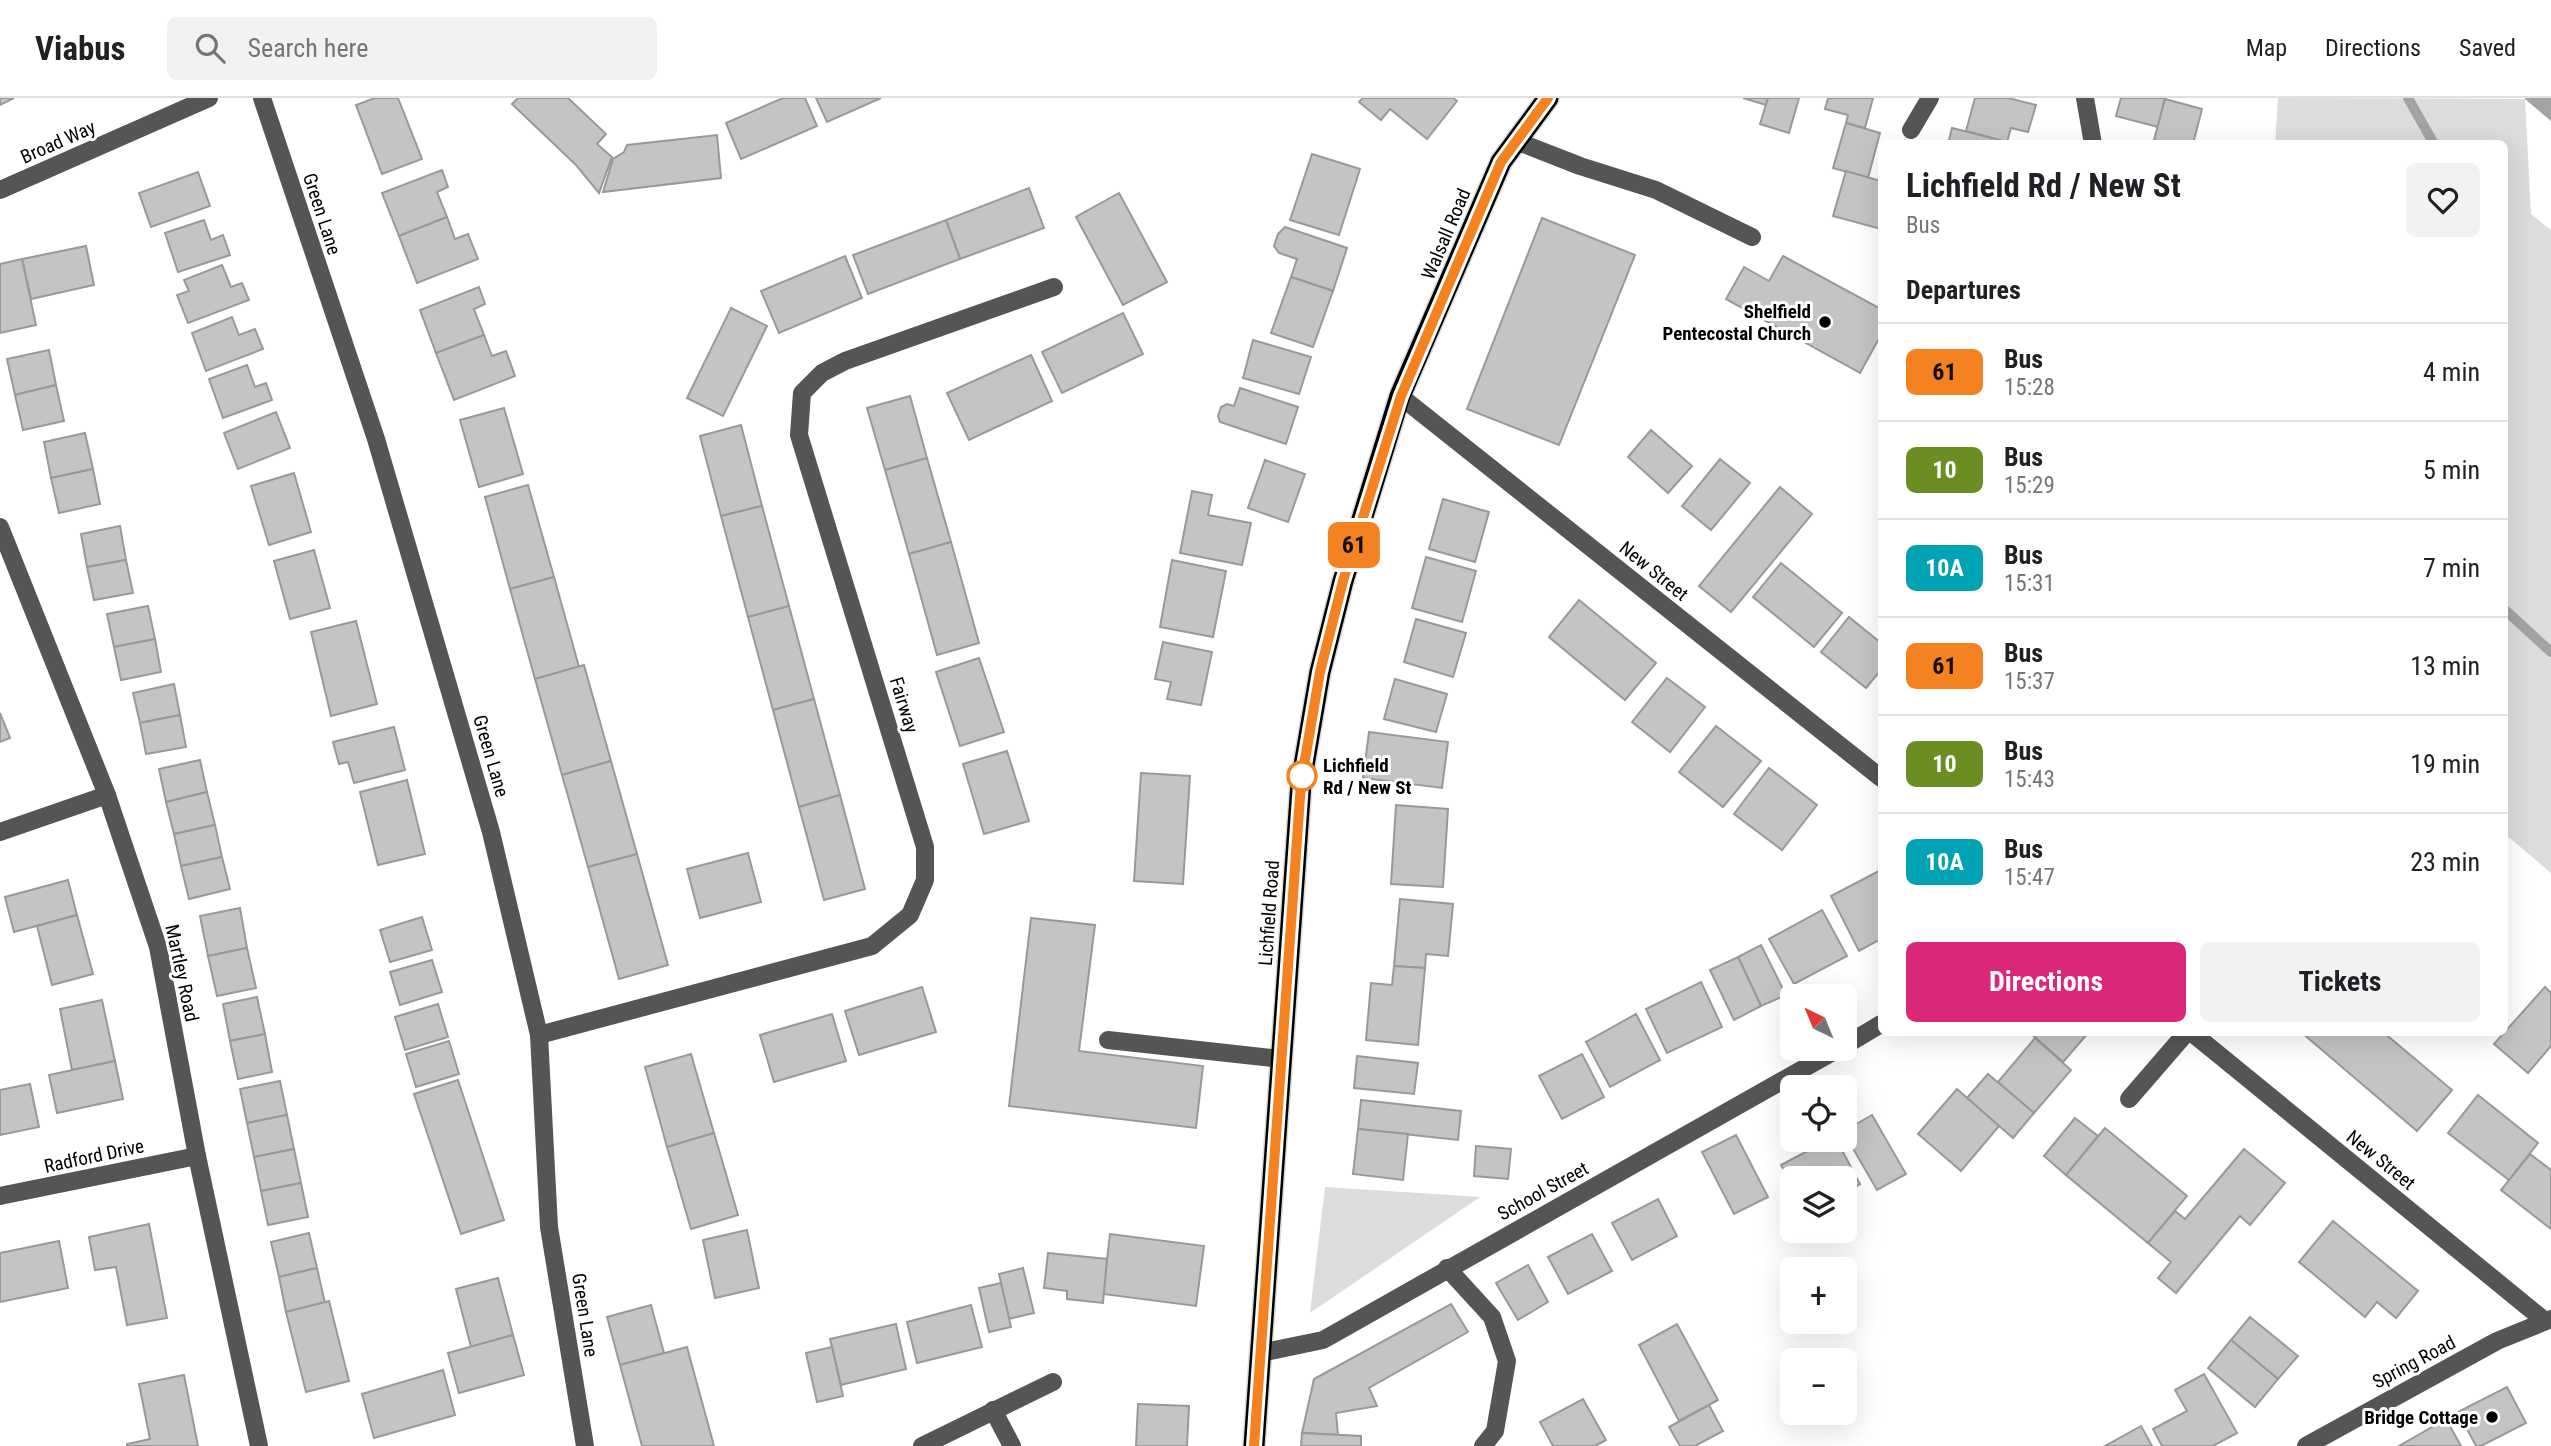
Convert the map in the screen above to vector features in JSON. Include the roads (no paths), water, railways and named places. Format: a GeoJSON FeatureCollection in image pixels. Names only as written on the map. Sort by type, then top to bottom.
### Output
{"type":"FeatureCollection","features":[{"type":"Feature","properties":{"kind":"highway","name":"Walsall Road"},"geometry":{"type":"LineString","coordinates":[[1401,396],[1501,162],[1548,98]]}},
{"type":"Feature","properties":{"kind":"highway","name":"Lichfield Road"},"geometry":{"type":"LineString","coordinates":[[1254,1446],[1301,783],[1320,672],[1343,581],[1401,396]]}},
{"type":"Feature","properties":{"kind":"street","name":"Broad Way"},"geometry":{"type":"LineString","coordinates":[[0,190],[209,98]]}},
{"type":"Feature","properties":{"kind":"street","name":"Green Lane"},"geometry":{"type":"LineString","coordinates":[[261,98],[376,439],[491,832],[540,1035],[549,1227],[585,1446]]}},
{"type":"Feature","properties":{"kind":"street"},"geometry":{"type":"LineString","coordinates":[[1911,130],[1930,98]]}},
{"type":"Feature","properties":{"kind":"street"},"geometry":{"type":"LineString","coordinates":[[2085,98],[2092,140]]}},
{"type":"Feature","properties":{"kind":"street"},"geometry":{"type":"LineString","coordinates":[[1516,141],[1580,166],[1656,190],[1752,237]]}},
{"type":"Feature","properties":{"kind":"street","name":"Fairway"},"geometry":{"type":"LineString","coordinates":[[540,1035],[872,946],[910,915],[925,880],[925,847],[799,435],[802,393],[822,373],[845,361],[1054,287]]}},
{"type":"Feature","properties":{"kind":"street","name":"New Street"},"geometry":{"type":"LineString","coordinates":[[1401,396],[1878,776]]}},
{"type":"Feature","properties":{"kind":"street","name":"Martley Road"},"geometry":{"type":"LineString","coordinates":[[0,527],[107,795],[158,947],[197,1156],[259,1446]]}},
{"type":"Feature","properties":{"kind":"street"},"geometry":{"type":"LineString","coordinates":[[0,832],[107,795]]}},
{"type":"Feature","properties":{"kind":"street","name":"School Street"},"geometry":{"type":"LineString","coordinates":[[1857,1038],[1878,1026]]}},
{"type":"Feature","properties":{"kind":"street"},"geometry":{"type":"LineString","coordinates":[[2129,1099],[2185,1036]]}},
{"type":"Feature","properties":{"kind":"street","name":"New Street"},"geometry":{"type":"LineString","coordinates":[[2194,1036],[2548,1320]]}},
{"type":"Feature","properties":{"kind":"street"},"geometry":{"type":"LineString","coordinates":[[1108,1040],[1281,1059]]}},
{"type":"Feature","properties":{"kind":"street","name":"School Street"},"geometry":{"type":"LineString","coordinates":[[1260,1353],[1324,1340],[1817,1061]]}},
{"type":"Feature","properties":{"kind":"street","name":"Radford Drive"},"geometry":{"type":"LineString","coordinates":[[0,1196],[197,1156]]}},
{"type":"Feature","properties":{"kind":"street"},"geometry":{"type":"LineString","coordinates":[[1447,1268],[1492,1317],[1507,1361],[1495,1431],[1483,1446]]}},
{"type":"Feature","properties":{"kind":"street","name":"Spring Road"},"geometry":{"type":"LineString","coordinates":[[2306,1446],[2497,1341],[2548,1320]]}},
{"type":"Feature","properties":{"kind":"street"},"geometry":{"type":"LineString","coordinates":[[922,1446],[1052,1382]]}},
{"type":"Feature","properties":{"kind":"street"},"geometry":{"type":"LineString","coordinates":[[993,1410],[1013,1446]]}},
{"type":"Feature","properties":{"kind":"waterway"},"geometry":{"type":"LineString","coordinates":[[2408,98],[2432,140]]}},
{"type":"Feature","properties":{"kind":"waterway"},"geometry":{"type":"LineString","coordinates":[[2508,613],[2551,652]]}},
{"type":"Feature","properties":{"kind":"place","name":"Shelfield Pentecostal Church"},"geometry":{"type":"Point","coordinates":[1825,322]}},
{"type":"Feature","properties":{"kind":"place","name":"Lichfield Rd / New St"},"geometry":{"type":"Point","coordinates":[1302,776]}},
{"type":"Feature","properties":{"kind":"place","name":"Bridge Cottage"},"geometry":{"type":"Point","coordinates":[2492,1417]}}]}
